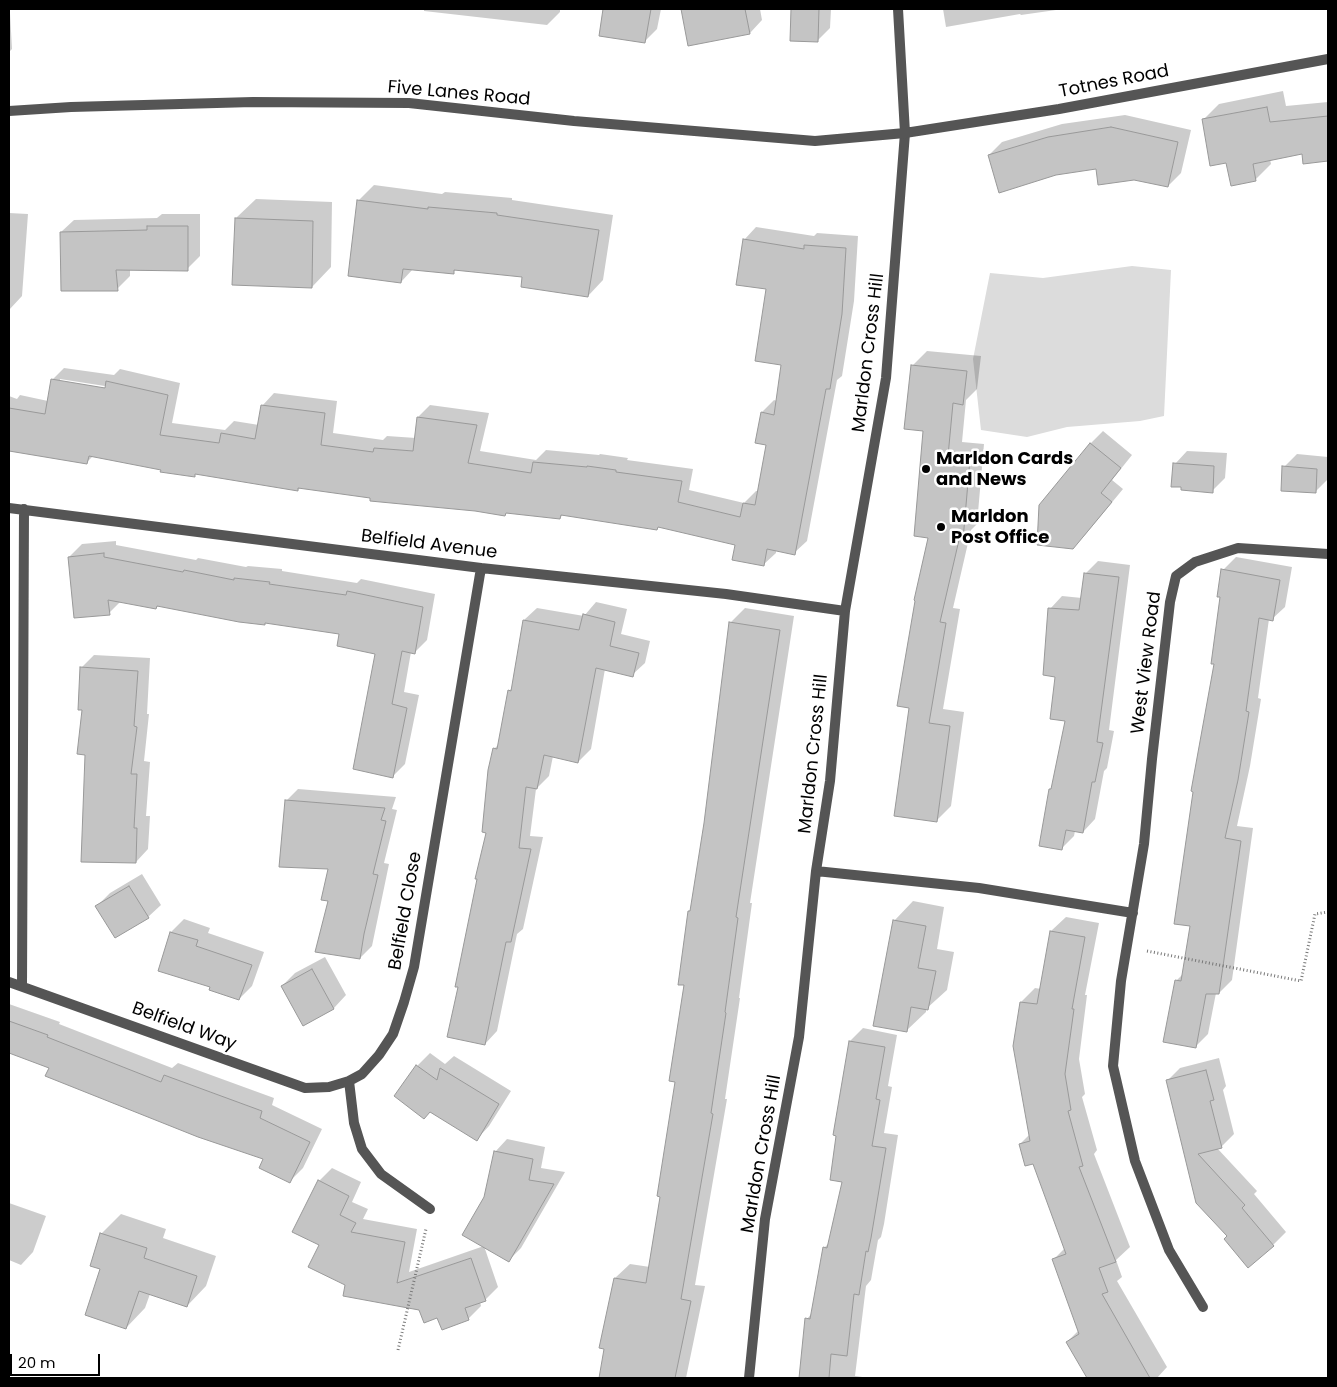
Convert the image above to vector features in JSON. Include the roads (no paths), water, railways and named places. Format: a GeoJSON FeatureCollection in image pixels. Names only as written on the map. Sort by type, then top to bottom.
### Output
{"type":"FeatureCollection","features":[{"type":"Feature","properties":{"kind":"street","name":"Marldon Cross Hill"},"geometry":{"type":"LineString","coordinates":[[750,1378],[765,1219],[799,1036],[816,871],[830,781],[846,611],[886,378],[906,133],[898,9]]}},
{"type":"Feature","properties":{"kind":"street","name":"Totnes Road"},"geometry":{"type":"LineString","coordinates":[[906,133],[1059,109],[1328,59]]}},
{"type":"Feature","properties":{"kind":"street","name":"Five Lanes Road"},"geometry":{"type":"LineString","coordinates":[[9,111],[71,107],[253,102],[409,103],[574,121],[816,141],[906,133]]}},
{"type":"Feature","properties":{"kind":"street","name":"Belfield Avenue"},"geometry":{"type":"LineString","coordinates":[[9,508],[481,568],[726,594],[846,611]]}},
{"type":"Feature","properties":{"kind":"street"},"geometry":{"type":"LineString","coordinates":[[22,986],[24,509]]}},
{"type":"Feature","properties":{"kind":"street","name":"West View Road"},"geometry":{"type":"LineString","coordinates":[[1203,1307],[1169,1250],[1139,1170],[1113,1066],[1121,981],[1144,844],[1170,602],[1176,576],[1195,562],[1238,548],[1328,554]]}},
{"type":"Feature","properties":{"kind":"street","name":"Belfield Close"},"geometry":{"type":"LineString","coordinates":[[349,1081],[362,1074],[379,1055],[393,1034],[414,967],[481,568]]}},
{"type":"Feature","properties":{"kind":"street"},"geometry":{"type":"LineString","coordinates":[[816,871],[979,888],[1133,913]]}},
{"type":"Feature","properties":{"kind":"street","name":"Belfield Way"},"geometry":{"type":"LineString","coordinates":[[9,982],[305,1088],[329,1087],[349,1081]]}},
{"type":"Feature","properties":{"kind":"street"},"geometry":{"type":"LineString","coordinates":[[349,1081],[354,1123],[362,1149],[381,1174],[430,1209]]}},
{"type":"Feature","properties":{"kind":"place","name":"Marldon Cards and News"},"geometry":{"type":"Point","coordinates":[926,469]}},
{"type":"Feature","properties":{"kind":"place","name":"Marldon Post Office"},"geometry":{"type":"Point","coordinates":[941,527]}}]}
